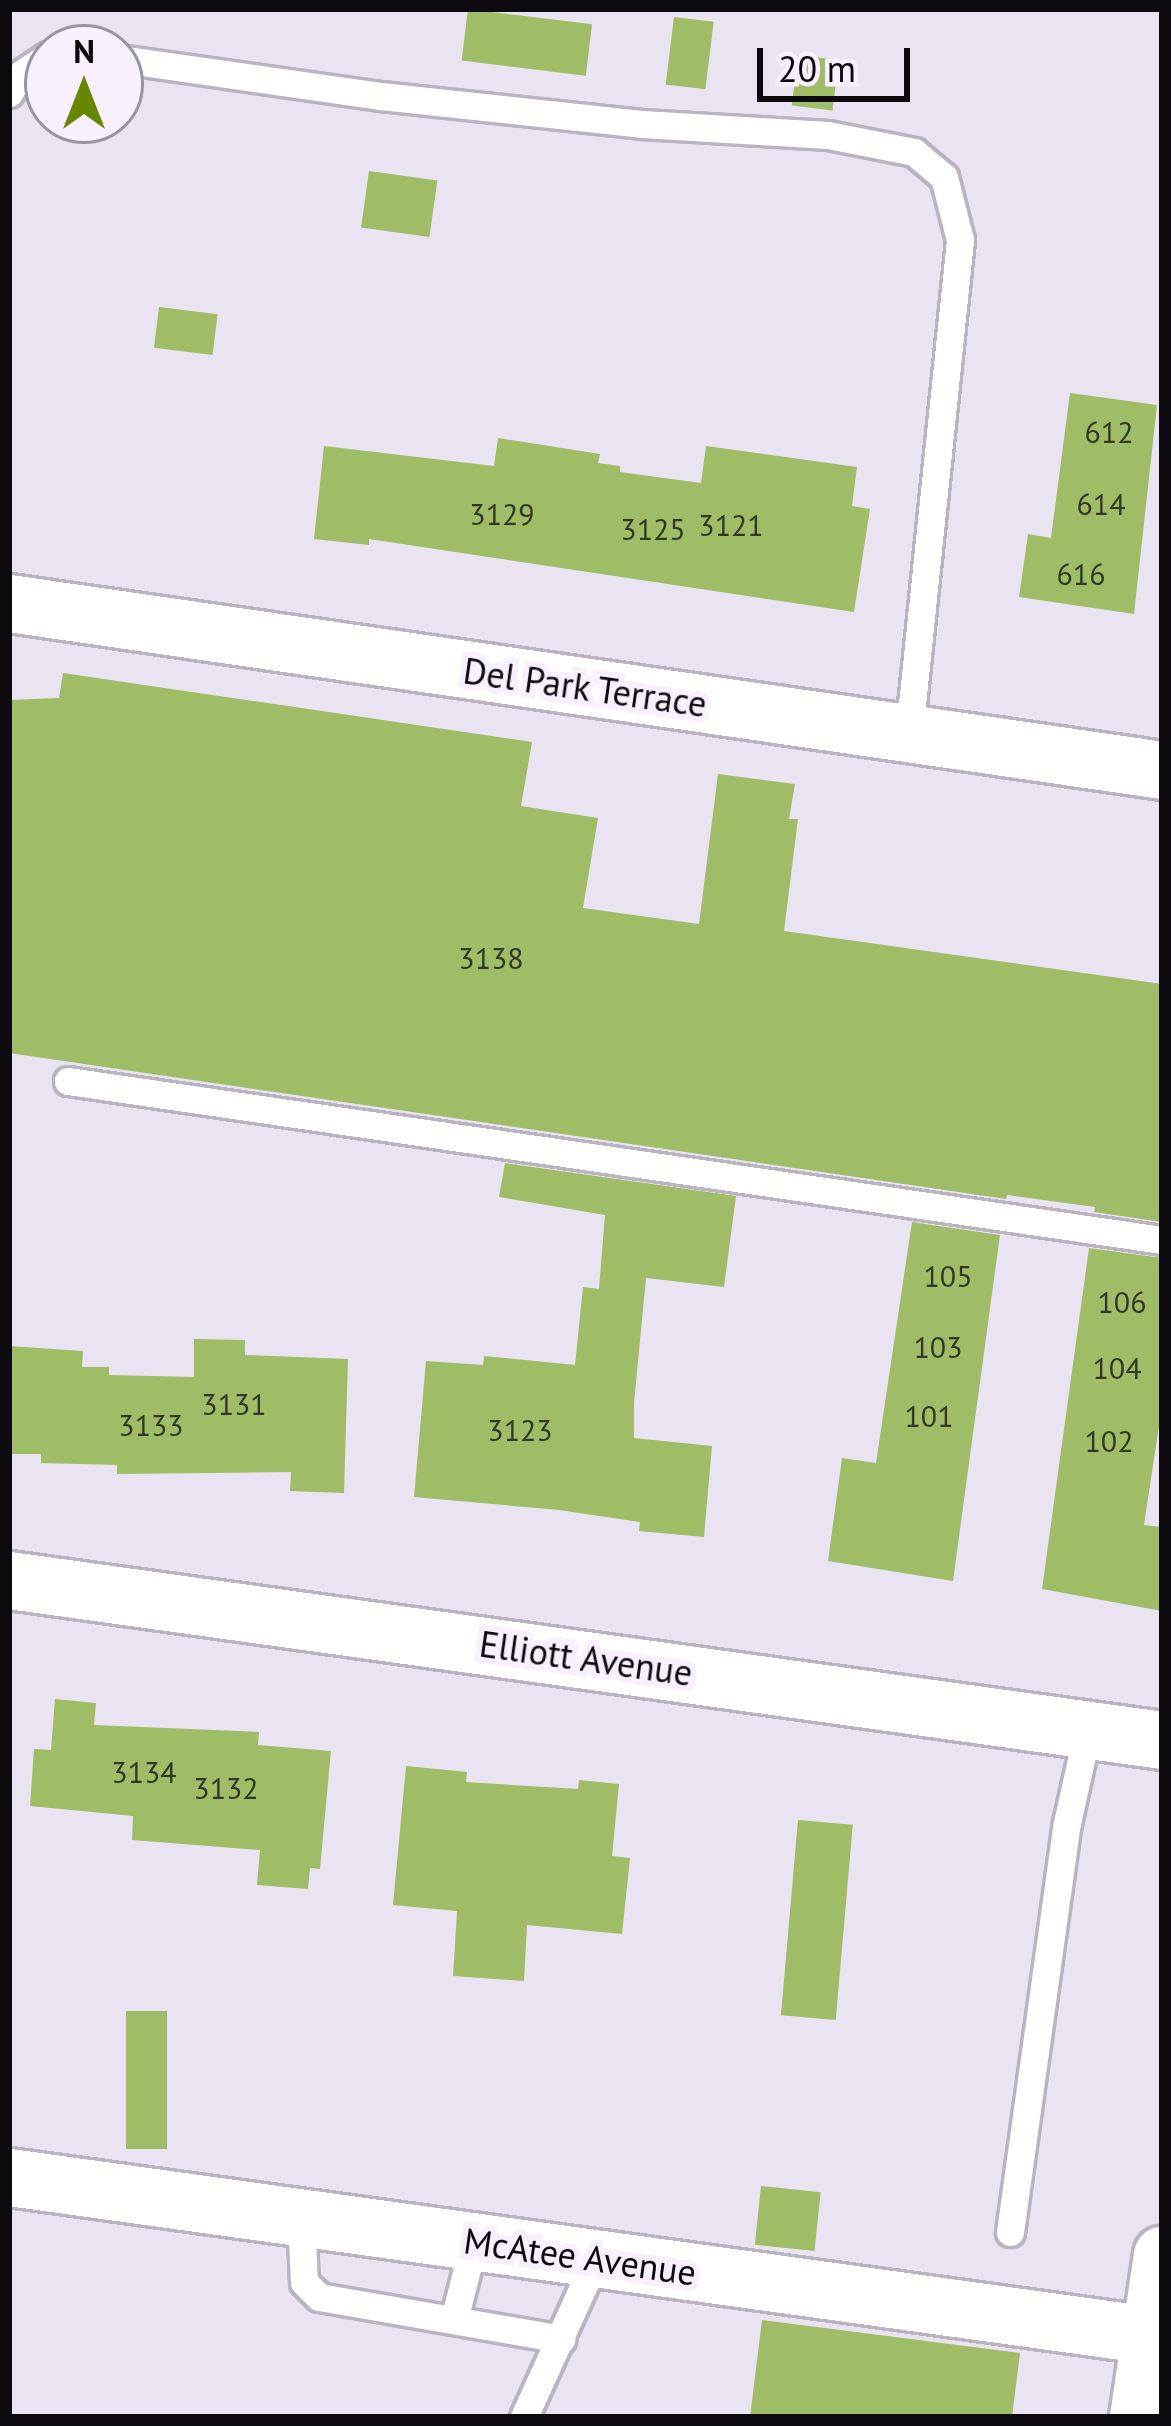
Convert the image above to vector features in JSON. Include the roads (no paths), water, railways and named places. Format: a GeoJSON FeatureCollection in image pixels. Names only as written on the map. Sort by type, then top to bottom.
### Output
{"type":"FeatureCollection","features":[{"type":"Feature","properties":{"kind":"street","name":"Del Park Terrace"},"geometry":{"type":"LineString","coordinates":[[9,603],[1162,770]]}},
{"type":"Feature","properties":{"kind":"street","name":"Elliott Avenue"},"geometry":{"type":"LineString","coordinates":[[9,1580],[1162,1740]]}},
{"type":"Feature","properties":{"kind":"street","name":"McAtee Avenue"},"geometry":{"type":"LineString","coordinates":[[9,2177],[1151,2335]]}},
{"type":"Feature","properties":{"kind":"street"},"geometry":{"type":"LineString","coordinates":[[1138,2417],[1162,2255]]}},
{"type":"Feature","properties":{"kind":"lane"},"geometry":{"type":"LineString","coordinates":[[144,61],[381,96],[642,124],[828,135],[914,152],[944,177],[960,240],[909,734]]}},
{"type":"Feature","properties":{"kind":"lane"},"geometry":{"type":"LineString","coordinates":[[68,1081],[1162,1240]]}},
{"type":"Feature","properties":{"kind":"lane"},"geometry":{"type":"LineString","coordinates":[[1010,2232],[1067,1823],[1088,1728]]}},
{"type":"Feature","properties":{"kind":"lane"},"geometry":{"type":"LineString","coordinates":[[301,2218],[304,2282],[319,2296],[561,2339]]}},
{"type":"Feature","properties":{"kind":"lane"},"geometry":{"type":"LineString","coordinates":[[454,2320],[474,2241]]}},
{"type":"Feature","properties":{"kind":"lane"},"geometry":{"type":"LineString","coordinates":[[524,2417],[596,2258]]}}]}
